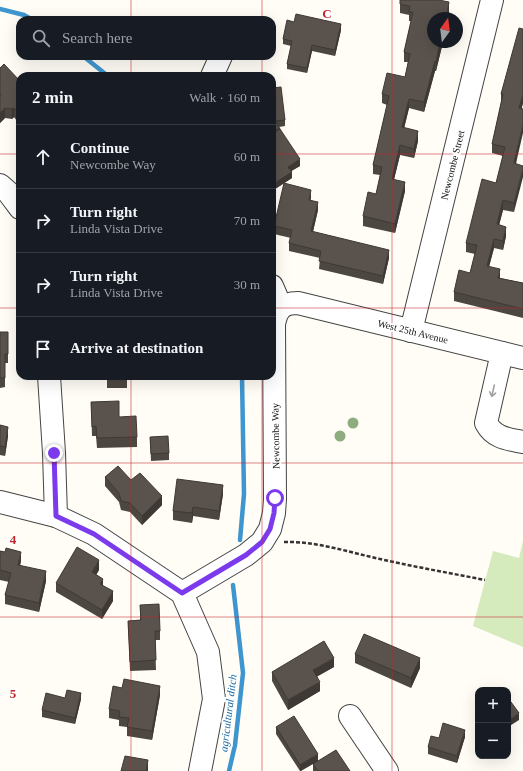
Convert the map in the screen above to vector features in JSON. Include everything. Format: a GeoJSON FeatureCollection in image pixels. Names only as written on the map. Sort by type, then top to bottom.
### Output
{"type":"FeatureCollection","features":[{"type":"Feature","properties":{"kind":"street","name":"Newcombe Street"},"geometry":{"type":"LineString","coordinates":[[411,331],[492,0]]}},
{"type":"Feature","properties":{"kind":"street"},"geometry":{"type":"LineString","coordinates":[[214,72],[220,60]]}},
{"type":"Feature","properties":{"kind":"street"},"geometry":{"type":"LineString","coordinates":[[0,185],[8,192],[16,203]]}},
{"type":"Feature","properties":{"kind":"street"},"geometry":{"type":"LineString","coordinates":[[276,295],[281,307]]}},
{"type":"Feature","properties":{"kind":"street","name":"West 25th Avenue"},"geometry":{"type":"LineString","coordinates":[[281,307],[291,303],[303,304],[513,355]]}},
{"type":"Feature","properties":{"kind":"street","name":"Newcombe Way"},"geometry":{"type":"LineString","coordinates":[[276,314],[281,307]]}},
{"type":"Feature","properties":{"kind":"street"},"geometry":{"type":"LineString","coordinates":[[513,355],[486,423],[490,431],[500,437],[523,442]]}},
{"type":"Feature","properties":{"kind":"street"},"geometry":{"type":"LineString","coordinates":[[48,380],[56,516]]}},
{"type":"Feature","properties":{"kind":"street","name":"Newcombe Way"},"geometry":{"type":"LineString","coordinates":[[182,593],[246,555],[262,542],[270,529],[274,513],[275,498],[274,380]]}},
{"type":"Feature","properties":{"kind":"street"},"geometry":{"type":"LineString","coordinates":[[0,502],[56,516],[94,534],[182,593],[208,652],[214,700],[200,771]]}},
{"type":"Feature","properties":{"kind":"street"},"geometry":{"type":"LineString","coordinates":[[350,716],[387,771]]}},
{"type":"Feature","properties":{"kind":"path"},"geometry":{"type":"LineString","coordinates":[[281,542],[315,544],[485,580]]}},
{"type":"Feature","properties":{"kind":"green space"},"geometry":{"type":"Polygon","coordinates":[[[523,541],[523,647],[473,626],[493,551],[519,558],[523,541]]]}},
{"type":"Feature","properties":{"kind":"building"},"geometry":{"type":"Polygon","coordinates":[[[400,0],[439,0],[449,2],[447,12],[427,12],[427,48],[439,48],[424,102],[409,99],[402,127],[418,131],[414,149],[400,145],[392,179],[405,182],[395,224],[363,216],[368,192],[376,194],[382,167],[373,165],[389,96],[382,94],[387,73],[405,77],[410,54],[404,52],[413,12],[409,12],[410,6],[400,4],[400,0]]]}},
{"type":"Feature","properties":{"kind":"building"},"geometry":{"type":"Polygon","coordinates":[[[296,14],[341,24],[335,50],[312,45],[307,68],[287,64],[292,41],[283,39],[287,20],[294,22],[296,14]]]}},
{"type":"Feature","properties":{"kind":"building"},"geometry":{"type":"Polygon","coordinates":[[[519,28],[523,29],[523,94],[519,108],[523,109],[523,124],[514,163],[523,166],[523,168],[514,203],[503,200],[497,224],[506,227],[503,241],[494,239],[487,266],[500,269],[498,278],[523,283],[523,309],[454,292],[459,270],[470,273],[477,245],[466,243],[482,179],[496,183],[505,147],[492,144],[503,94],[501,94],[519,28]]]}},
{"type":"Feature","properties":{"kind":"building"},"geometry":{"type":"Polygon","coordinates":[[[4,64],[16,77],[16,111],[14,108],[5,108],[0,113],[0,68],[4,64]]]}},
{"type":"Feature","properties":{"kind":"building"},"geometry":{"type":"Polygon","coordinates":[[[281,87],[285,120],[276,121],[276,88],[281,87]]]}},
{"type":"Feature","properties":{"kind":"building"},"geometry":{"type":"Polygon","coordinates":[[[276,123],[280,129],[276,130],[276,123]]]}},
{"type":"Feature","properties":{"kind":"building"},"geometry":{"type":"Polygon","coordinates":[[[280,129],[300,159],[288,167],[292,172],[276,182],[276,132],[280,129]]]}},
{"type":"Feature","properties":{"kind":"building"},"geometry":{"type":"Polygon","coordinates":[[[284,183],[311,190],[309,200],[318,202],[311,231],[389,250],[383,276],[319,261],[321,251],[289,243],[292,230],[276,226],[276,217],[284,183]]]}},
{"type":"Feature","properties":{"kind":"building"},"geometry":{"type":"Polygon","coordinates":[[[0,332],[8,332],[8,354],[5,354],[5,378],[0,378],[0,332]]]}},
{"type":"Feature","properties":{"kind":"building"},"geometry":{"type":"Polygon","coordinates":[[[119,401],[119,417],[136,416],[137,437],[97,438],[96,426],[92,427],[91,402],[119,401]]]}},
{"type":"Feature","properties":{"kind":"building"},"geometry":{"type":"Polygon","coordinates":[[[0,425],[8,427],[5,447],[0,446],[0,425]]]}},
{"type":"Feature","properties":{"kind":"building"},"geometry":{"type":"Polygon","coordinates":[[[168,436],[169,453],[151,454],[150,437],[168,436]]]}},
{"type":"Feature","properties":{"kind":"building"},"geometry":{"type":"Polygon","coordinates":[[[118,466],[131,480],[140,473],[162,496],[142,516],[130,503],[121,501],[119,493],[105,477],[118,466]]]}},
{"type":"Feature","properties":{"kind":"building"},"geometry":{"type":"Polygon","coordinates":[[[177,479],[223,485],[219,511],[193,507],[192,513],[173,511],[177,479]]]}},
{"type":"Feature","properties":{"kind":"building"},"geometry":{"type":"Polygon","coordinates":[[[77,547],[99,560],[92,572],[103,579],[100,584],[113,591],[102,610],[56,583],[77,547]]]}},
{"type":"Feature","properties":{"kind":"building"},"geometry":{"type":"Polygon","coordinates":[[[6,548],[21,552],[18,565],[46,571],[39,603],[5,595],[11,573],[0,570],[0,551],[5,552],[6,548]]]}},
{"type":"Feature","properties":{"kind":"building"},"geometry":{"type":"Polygon","coordinates":[[[159,604],[160,631],[155,631],[156,660],[130,662],[128,621],[141,620],[140,605],[159,604]]]}},
{"type":"Feature","properties":{"kind":"building"},"geometry":{"type":"Polygon","coordinates":[[[364,634],[420,658],[411,678],[355,654],[364,634]]]}},
{"type":"Feature","properties":{"kind":"building"},"geometry":{"type":"Polygon","coordinates":[[[324,641],[334,658],[313,670],[320,682],[288,700],[272,672],[324,641]]]}},
{"type":"Feature","properties":{"kind":"building"},"geometry":{"type":"Polygon","coordinates":[[[124,679],[160,686],[152,731],[127,727],[129,718],[119,717],[120,711],[109,709],[113,686],[122,688],[124,679]]]}},
{"type":"Feature","properties":{"kind":"building"},"geometry":{"type":"Polygon","coordinates":[[[67,690],[81,693],[75,718],[42,710],[46,693],[65,698],[67,690]]]}},
{"type":"Feature","properties":{"kind":"building"},"geometry":{"type":"Polygon","coordinates":[[[511,702],[519,713],[511,719],[511,702]]]}},
{"type":"Feature","properties":{"kind":"building"},"geometry":{"type":"Polygon","coordinates":[[[294,716],[318,754],[300,765],[276,727],[294,716]]]}},
{"type":"Feature","properties":{"kind":"building"},"geometry":{"type":"Polygon","coordinates":[[[443,723],[465,730],[457,756],[428,747],[431,736],[439,738],[443,723]]]}},
{"type":"Feature","properties":{"kind":"building"},"geometry":{"type":"Polygon","coordinates":[[[336,750],[350,771],[318,771],[313,764],[336,750]]]}},
{"type":"Feature","properties":{"kind":"building"},"geometry":{"type":"Polygon","coordinates":[[[125,756],[148,760],[146,771],[121,771],[125,756]]]}},
{"type":"Feature","properties":{"kind":"waterway","name":"agricultural ditch"},"geometry":{"type":"LineString","coordinates":[[0,9],[26,16]]}},
{"type":"Feature","properties":{"kind":"waterway","name":"agricultural ditch"},"geometry":{"type":"LineString","coordinates":[[88,60],[103,72]]}},
{"type":"Feature","properties":{"kind":"waterway","name":"agricultural ditch"},"geometry":{"type":"LineString","coordinates":[[240,540],[244,494],[242,380]]}},
{"type":"Feature","properties":{"kind":"waterway","name":"agricultural ditch"},"geometry":{"type":"LineString","coordinates":[[229,771],[235,745],[243,673],[233,585]]}},
{"type":"Feature","properties":{"kind":"route"},"geometry":{"type":"LineString","coordinates":[[54,453],[56,516],[94,534],[182,593],[246,555],[262,542],[270,529],[274,513],[275,498]]}}]}
